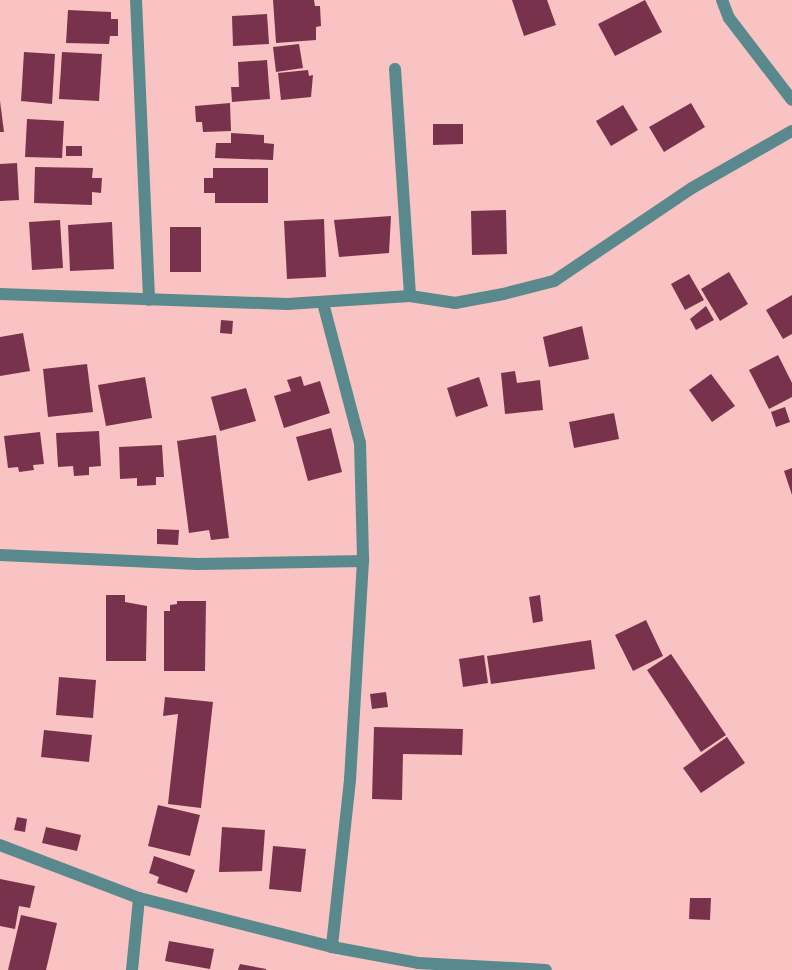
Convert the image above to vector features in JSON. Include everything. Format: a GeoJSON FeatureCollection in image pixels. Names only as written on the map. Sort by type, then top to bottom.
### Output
{"type":"FeatureCollection","features":[{"type":"Feature","properties":{"kind":"street"},"geometry":{"type":"LineString","coordinates":[[136,0],[149,300]]}},
{"type":"Feature","properties":{"kind":"street"},"geometry":{"type":"LineString","coordinates":[[722,0],[729,18],[792,100]]}},
{"type":"Feature","properties":{"kind":"street"},"geometry":{"type":"LineString","coordinates":[[395,69],[410,296]]}},
{"type":"Feature","properties":{"kind":"street"},"geometry":{"type":"LineString","coordinates":[[0,294],[149,300],[323,303],[410,296],[455,303],[554,282],[692,188],[792,131]]}},
{"type":"Feature","properties":{"kind":"street"},"geometry":{"type":"LineString","coordinates":[[323,303],[360,443],[363,561],[350,780],[332,947]]}},
{"type":"Feature","properties":{"kind":"street"},"geometry":{"type":"LineString","coordinates":[[0,555],[197,564],[363,561]]}},
{"type":"Feature","properties":{"kind":"street"},"geometry":{"type":"LineString","coordinates":[[0,845],[139,898],[332,947],[418,966],[546,970]]}},
{"type":"Feature","properties":{"kind":"street"},"geometry":{"type":"LineString","coordinates":[[132,970],[139,898]]}},
{"type":"Feature","properties":{"kind":"building"},"geometry":{"type":"Polygon","coordinates":[[[273,0],[314,0],[315,6],[320,6],[321,26],[316,27],[316,40],[276,43],[273,0]]]}},
{"type":"Feature","properties":{"kind":"building"},"geometry":{"type":"Polygon","coordinates":[[[512,0],[547,0],[556,25],[524,36],[512,0]]]}},
{"type":"Feature","properties":{"kind":"building"},"geometry":{"type":"Polygon","coordinates":[[[645,0],[662,32],[615,56],[598,24],[645,0]]]}},
{"type":"Feature","properties":{"kind":"building"},"geometry":{"type":"Polygon","coordinates":[[[68,10],[111,12],[111,19],[118,19],[118,36],[110,36],[109,44],[66,43],[68,10]]]}},
{"type":"Feature","properties":{"kind":"building"},"geometry":{"type":"Polygon","coordinates":[[[267,14],[269,44],[233,46],[232,16],[267,14]]]}},
{"type":"Feature","properties":{"kind":"building"},"geometry":{"type":"Polygon","coordinates":[[[299,44],[303,68],[276,72],[273,47],[299,44]]]}},
{"type":"Feature","properties":{"kind":"building"},"geometry":{"type":"Polygon","coordinates":[[[24,52],[55,54],[52,104],[21,101],[24,52]]]}},
{"type":"Feature","properties":{"kind":"building"},"geometry":{"type":"Polygon","coordinates":[[[62,52],[102,54],[99,101],[59,99],[62,52]]]}},
{"type":"Feature","properties":{"kind":"building"},"geometry":{"type":"Polygon","coordinates":[[[267,60],[270,99],[232,102],[231,87],[239,87],[238,62],[267,60]]]}},
{"type":"Feature","properties":{"kind":"building"},"geometry":{"type":"Polygon","coordinates":[[[308,70],[309,76],[313,75],[311,97],[281,100],[278,73],[308,70]]]}},
{"type":"Feature","properties":{"kind":"building"},"geometry":{"type":"Polygon","coordinates":[[[0,101],[4,132],[0,132],[0,101]]]}},
{"type":"Feature","properties":{"kind":"building"},"geometry":{"type":"Polygon","coordinates":[[[230,103],[231,131],[203,132],[202,122],[196,122],[195,106],[230,103]]]}},
{"type":"Feature","properties":{"kind":"building"},"geometry":{"type":"Polygon","coordinates":[[[691,103],[705,127],[664,152],[649,127],[691,103]]]}},
{"type":"Feature","properties":{"kind":"building"},"geometry":{"type":"Polygon","coordinates":[[[623,105],[638,130],[611,146],[596,121],[623,105]]]}},
{"type":"Feature","properties":{"kind":"building"},"geometry":{"type":"Polygon","coordinates":[[[27,119],[64,121],[62,158],[25,157],[27,119]]]}},
{"type":"Feature","properties":{"kind":"building"},"geometry":{"type":"Polygon","coordinates":[[[433,124],[463,124],[463,144],[433,145],[433,124]]]}},
{"type":"Feature","properties":{"kind":"building"},"geometry":{"type":"Polygon","coordinates":[[[231,133],[264,135],[264,143],[274,144],[273,160],[215,158],[216,143],[231,143],[231,133]]]}},
{"type":"Feature","properties":{"kind":"building"},"geometry":{"type":"Polygon","coordinates":[[[66,146],[82,146],[82,156],[66,156],[66,146]]]}},
{"type":"Feature","properties":{"kind":"building"},"geometry":{"type":"Polygon","coordinates":[[[17,163],[19,200],[0,201],[0,164],[17,163]]]}},
{"type":"Feature","properties":{"kind":"building"},"geometry":{"type":"Polygon","coordinates":[[[35,167],[93,168],[92,178],[102,178],[101,193],[92,192],[92,205],[34,203],[35,167]]]}},
{"type":"Feature","properties":{"kind":"building"},"geometry":{"type":"Polygon","coordinates":[[[213,168],[268,168],[268,203],[215,203],[215,193],[204,193],[204,178],[213,178],[213,168]]]}},
{"type":"Feature","properties":{"kind":"building"},"geometry":{"type":"Polygon","coordinates":[[[506,210],[507,254],[472,255],[471,211],[506,210]]]}},
{"type":"Feature","properties":{"kind":"building"},"geometry":{"type":"Polygon","coordinates":[[[391,216],[389,253],[339,257],[334,220],[391,216]]]}},
{"type":"Feature","properties":{"kind":"building"},"geometry":{"type":"Polygon","coordinates":[[[324,219],[326,277],[287,279],[284,221],[324,219]]]}},
{"type":"Feature","properties":{"kind":"building"},"geometry":{"type":"Polygon","coordinates":[[[60,220],[63,268],[32,270],[29,222],[60,220]]]}},
{"type":"Feature","properties":{"kind":"building"},"geometry":{"type":"Polygon","coordinates":[[[112,222],[114,269],[70,271],[68,225],[112,222]]]}},
{"type":"Feature","properties":{"kind":"building"},"geometry":{"type":"Polygon","coordinates":[[[170,227],[201,227],[201,272],[170,272],[170,227]]]}},
{"type":"Feature","properties":{"kind":"building"},"geometry":{"type":"Polygon","coordinates":[[[729,272],[748,304],[720,321],[701,289],[729,272]]]}},
{"type":"Feature","properties":{"kind":"building"},"geometry":{"type":"Polygon","coordinates":[[[689,274],[704,300],[685,310],[671,284],[689,274]]]}},
{"type":"Feature","properties":{"kind":"building"},"geometry":{"type":"Polygon","coordinates":[[[792,295],[792,334],[783,339],[766,310],[792,295]]]}},
{"type":"Feature","properties":{"kind":"building"},"geometry":{"type":"Polygon","coordinates":[[[706,306],[714,320],[696,330],[690,319],[706,306]]]}},
{"type":"Feature","properties":{"kind":"building"},"geometry":{"type":"Polygon","coordinates":[[[221,320],[233,321],[232,334],[220,333],[221,320]]]}},
{"type":"Feature","properties":{"kind":"building"},"geometry":{"type":"Polygon","coordinates":[[[582,326],[589,359],[549,367],[543,337],[582,326]]]}},
{"type":"Feature","properties":{"kind":"building"},"geometry":{"type":"Polygon","coordinates":[[[23,333],[30,371],[0,376],[0,337],[23,333]]]}},
{"type":"Feature","properties":{"kind":"building"},"geometry":{"type":"Polygon","coordinates":[[[778,355],[792,383],[792,397],[769,409],[749,370],[778,355]]]}},
{"type":"Feature","properties":{"kind":"building"},"geometry":{"type":"Polygon","coordinates":[[[87,364],[93,412],[48,417],[43,369],[87,364]]]}},
{"type":"Feature","properties":{"kind":"building"},"geometry":{"type":"Polygon","coordinates":[[[515,371],[517,383],[540,380],[543,410],[505,414],[501,373],[515,371]]]}},
{"type":"Feature","properties":{"kind":"building"},"geometry":{"type":"Polygon","coordinates":[[[711,374],[735,406],[712,422],[689,390],[711,374]]]}},
{"type":"Feature","properties":{"kind":"building"},"geometry":{"type":"Polygon","coordinates":[[[301,376],[304,386],[320,381],[330,413],[284,428],[274,396],[291,391],[287,380],[301,376]]]}},
{"type":"Feature","properties":{"kind":"building"},"geometry":{"type":"Polygon","coordinates":[[[145,377],[152,418],[106,426],[98,385],[145,377]]]}},
{"type":"Feature","properties":{"kind":"building"},"geometry":{"type":"Polygon","coordinates":[[[479,377],[488,406],[456,417],[447,388],[479,377]]]}},
{"type":"Feature","properties":{"kind":"building"},"geometry":{"type":"Polygon","coordinates":[[[246,388],[256,421],[220,431],[211,397],[246,388]]]}},
{"type":"Feature","properties":{"kind":"building"},"geometry":{"type":"Polygon","coordinates":[[[785,407],[790,422],[776,427],[771,412],[785,407]]]}},
{"type":"Feature","properties":{"kind":"building"},"geometry":{"type":"Polygon","coordinates":[[[614,413],[619,439],[574,448],[569,422],[614,413]]]}},
{"type":"Feature","properties":{"kind":"building"},"geometry":{"type":"Polygon","coordinates":[[[331,428],[342,472],[308,481],[296,437],[331,428]]]}},
{"type":"Feature","properties":{"kind":"building"},"geometry":{"type":"Polygon","coordinates":[[[99,431],[101,466],[89,467],[89,475],[74,476],[73,466],[58,467],[56,433],[99,431]]]}},
{"type":"Feature","properties":{"kind":"building"},"geometry":{"type":"Polygon","coordinates":[[[40,432],[44,464],[33,465],[34,470],[19,472],[18,467],[8,468],[4,436],[40,432]]]}},
{"type":"Feature","properties":{"kind":"building"},"geometry":{"type":"Polygon","coordinates":[[[216,435],[229,538],[211,540],[209,530],[189,533],[177,441],[216,435]]]}},
{"type":"Feature","properties":{"kind":"building"},"geometry":{"type":"Polygon","coordinates":[[[162,445],[164,477],[156,477],[156,485],[137,486],[137,478],[120,479],[119,447],[162,445]]]}},
{"type":"Feature","properties":{"kind":"building"},"geometry":{"type":"Polygon","coordinates":[[[792,468],[792,495],[784,471],[792,468]]]}},
{"type":"Feature","properties":{"kind":"building"},"geometry":{"type":"Polygon","coordinates":[[[157,529],[179,530],[178,545],[157,544],[157,529]]]}},
{"type":"Feature","properties":{"kind":"building"},"geometry":{"type":"Polygon","coordinates":[[[106,595],[125,595],[125,602],[147,606],[146,661],[106,661],[106,595]]]}},
{"type":"Feature","properties":{"kind":"building"},"geometry":{"type":"Polygon","coordinates":[[[540,595],[543,621],[533,623],[529,597],[540,595]]]}},
{"type":"Feature","properties":{"kind":"building"},"geometry":{"type":"Polygon","coordinates":[[[177,601],[206,601],[205,671],[164,671],[164,611],[170,611],[170,605],[177,604],[177,601]]]}},
{"type":"Feature","properties":{"kind":"building"},"geometry":{"type":"Polygon","coordinates":[[[646,620],[663,656],[633,671],[615,635],[646,620]]]}},
{"type":"Feature","properties":{"kind":"building"},"geometry":{"type":"Polygon","coordinates":[[[591,640],[595,669],[491,684],[487,656],[591,640]]]}},
{"type":"Feature","properties":{"kind":"building"},"geometry":{"type":"Polygon","coordinates":[[[671,654],[726,735],[701,752],[647,670],[671,654]]]}},
{"type":"Feature","properties":{"kind":"building"},"geometry":{"type":"Polygon","coordinates":[[[484,655],[488,683],[463,687],[459,659],[484,655]]]}},
{"type":"Feature","properties":{"kind":"building"},"geometry":{"type":"Polygon","coordinates":[[[59,677],[96,680],[93,718],[56,715],[59,677]]]}},
{"type":"Feature","properties":{"kind":"building"},"geometry":{"type":"Polygon","coordinates":[[[386,692],[388,707],[372,709],[370,694],[386,692]]]}},
{"type":"Feature","properties":{"kind":"building"},"geometry":{"type":"Polygon","coordinates":[[[165,697],[213,702],[201,808],[168,804],[178,714],[163,716],[165,697]]]}},
{"type":"Feature","properties":{"kind":"building"},"geometry":{"type":"Polygon","coordinates":[[[374,727],[463,729],[462,755],[403,754],[402,800],[372,799],[374,727]]]}},
{"type":"Feature","properties":{"kind":"building"},"geometry":{"type":"Polygon","coordinates":[[[44,730],[92,735],[89,762],[41,757],[44,730]]]}},
{"type":"Feature","properties":{"kind":"building"},"geometry":{"type":"Polygon","coordinates":[[[727,737],[745,763],[701,793],[683,768],[727,737]]]}},
{"type":"Feature","properties":{"kind":"building"},"geometry":{"type":"Polygon","coordinates":[[[158,805],[200,815],[190,856],[148,846],[158,805]]]}},
{"type":"Feature","properties":{"kind":"building"},"geometry":{"type":"Polygon","coordinates":[[[17,817],[27,819],[25,832],[14,830],[17,817]]]}},
{"type":"Feature","properties":{"kind":"building"},"geometry":{"type":"Polygon","coordinates":[[[46,827],[81,835],[77,851],[42,843],[46,827]]]}},
{"type":"Feature","properties":{"kind":"building"},"geometry":{"type":"Polygon","coordinates":[[[222,827],[265,830],[262,871],[219,872],[222,827]]]}},
{"type":"Feature","properties":{"kind":"building"},"geometry":{"type":"Polygon","coordinates":[[[273,846],[306,849],[301,892],[269,889],[273,846]]]}},
{"type":"Feature","properties":{"kind":"building"},"geometry":{"type":"Polygon","coordinates":[[[154,856],[195,870],[187,893],[157,883],[159,877],[149,873],[154,856]]]}},
{"type":"Feature","properties":{"kind":"building"},"geometry":{"type":"Polygon","coordinates":[[[0,879],[35,886],[30,908],[19,906],[15,929],[0,926],[0,879]]]}},
{"type":"Feature","properties":{"kind":"building"},"geometry":{"type":"Polygon","coordinates":[[[690,898],[711,898],[710,920],[689,919],[690,898]]]}},
{"type":"Feature","properties":{"kind":"building"},"geometry":{"type":"Polygon","coordinates":[[[21,915],[57,923],[46,970],[8,970],[21,915]]]}},
{"type":"Feature","properties":{"kind":"building"},"geometry":{"type":"Polygon","coordinates":[[[169,941],[214,949],[210,969],[165,961],[169,941]]]}},
{"type":"Feature","properties":{"kind":"building"},"geometry":{"type":"Polygon","coordinates":[[[240,964],[266,969],[266,970],[238,970],[240,964]]]}}]}
